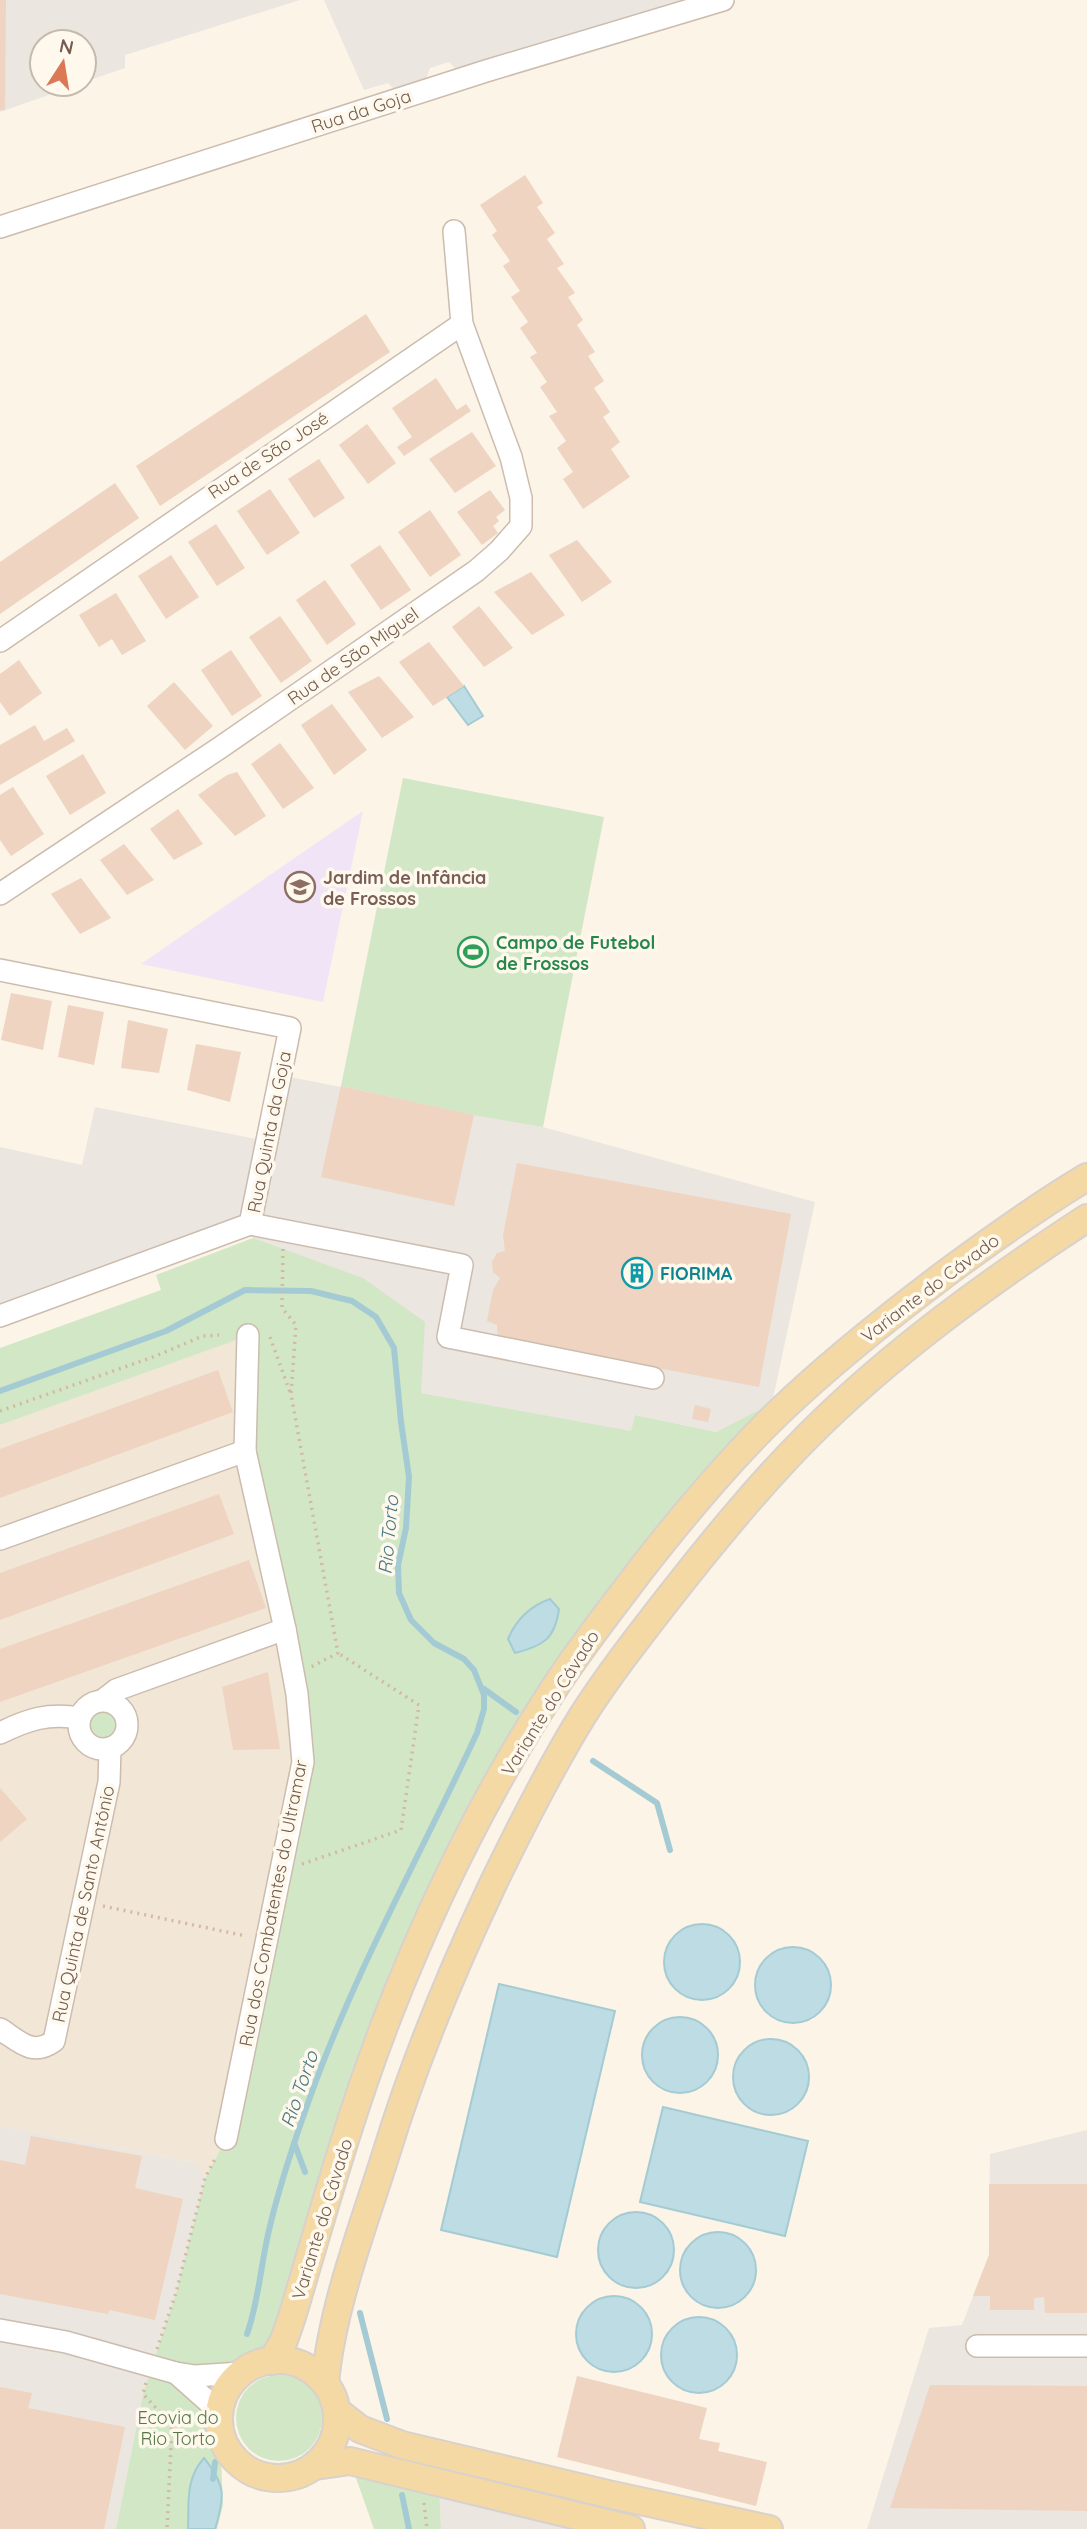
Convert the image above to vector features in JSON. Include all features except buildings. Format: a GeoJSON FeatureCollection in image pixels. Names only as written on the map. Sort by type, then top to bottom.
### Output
{"type":"FeatureCollection","features":[{"type":"Feature","properties":{"kind":"main road","name":"Variante do Cávado"},"geometry":{"type":"LineString","coordinates":[[272,2361],[284,2340],[292,2317],[357,2104],[393,2004],[425,1927],[516,1751],[554,1689],[673,1528],[726,1466],[780,1411],[834,1362],[911,1300],[1028,1214],[1087,1177]]}},
{"type":"Feature","properties":{"kind":"main road","name":"Variante do Cávado"},"geometry":{"type":"LineString","coordinates":[[326,2383],[333,2329],[396,2120],[428,2033],[463,1948],[500,1869],[543,1783],[585,1712],[701,1557],[758,1489],[811,1433],[928,1331],[989,1285],[1087,1218]]}},
{"type":"Feature","properties":{"kind":"main road"},"geometry":{"type":"LineString","coordinates":[[272,2361],[292,2362],[311,2370],[326,2383],[337,2411],[337,2427],[326,2455],[315,2466],[299,2475],[281,2478],[262,2476],[246,2469],[232,2456],[223,2441],[219,2416],[230,2385],[241,2373],[253,2366],[272,2361]]}},
{"type":"Feature","properties":{"kind":"main road"},"geometry":{"type":"LineString","coordinates":[[337,2411],[360,2429],[402,2445],[769,2529]]}},
{"type":"Feature","properties":{"kind":"main road"},"geometry":{"type":"LineString","coordinates":[[315,2466],[350,2461],[631,2529]]}},
{"type":"Feature","properties":{"kind":"street","name":"Rua da Goja"},"geometry":{"type":"LineString","coordinates":[[0,228],[486,71],[723,0]]}},
{"type":"Feature","properties":{"kind":"street"},"geometry":{"type":"LineString","coordinates":[[454,232],[462,324]]}},
{"type":"Feature","properties":{"kind":"street","name":"Rua de São José"},"geometry":{"type":"LineString","coordinates":[[0,641],[462,324]]}},
{"type":"Feature","properties":{"kind":"street","name":"Rua de São Miguel"},"geometry":{"type":"LineString","coordinates":[[0,894],[221,747],[476,570],[499,551],[521,526],[521,498],[511,457],[462,324]]}},
{"type":"Feature","properties":{"kind":"street","name":"Rua Quinta da Goja"},"geometry":{"type":"LineString","coordinates":[[0,970],[290,1028],[250,1224],[0,1316]]}},
{"type":"Feature","properties":{"kind":"street"},"geometry":{"type":"LineString","coordinates":[[250,1224],[462,1265],[448,1338],[653,1378]]}},
{"type":"Feature","properties":{"kind":"street","name":"Rua dos Combatentes do Ultramar"},"geometry":{"type":"LineString","coordinates":[[226,2139],[303,1762],[285,1629],[245,1451],[248,1335]]}},
{"type":"Feature","properties":{"kind":"street"},"geometry":{"type":"LineString","coordinates":[[0,1539],[245,1451]]}},
{"type":"Feature","properties":{"kind":"street"},"geometry":{"type":"LineString","coordinates":[[103,1700],[118,1705],[127,1717],[126,1733],[122,1740],[110,1748],[89,1744],[80,1733],[80,1718],[89,1705],[103,1700],[116,1690],[285,1629]]}},
{"type":"Feature","properties":{"kind":"street"},"geometry":{"type":"LineString","coordinates":[[0,1733],[33,1718],[61,1715],[80,1718]]}},
{"type":"Feature","properties":{"kind":"street","name":"Rua Quinta de Santo António"},"geometry":{"type":"LineString","coordinates":[[0,2029],[30,2048],[44,2048],[54,2041],[109,1782],[110,1748]]}},
{"type":"Feature","properties":{"kind":"street"},"geometry":{"type":"LineString","coordinates":[[0,2330],[66,2343],[176,2373],[195,2376],[241,2373]]}},
{"type":"Feature","properties":{"kind":"street"},"geometry":{"type":"LineString","coordinates":[[977,2346],[1087,2346]]}},
{"type":"Feature","properties":{"kind":"street"},"geometry":{"type":"LineString","coordinates":[[176,2373],[212,2405],[219,2416]]}},
{"type":"Feature","properties":{"kind":"path"},"geometry":{"type":"LineString","coordinates":[[283,1266],[282,1308],[296,1325],[290,1394]]}},
{"type":"Feature","properties":{"kind":"path"},"geometry":{"type":"LineString","coordinates":[[0,1411],[153,1357],[203,1336],[219,1335]]}},
{"type":"Feature","properties":{"kind":"path"},"geometry":{"type":"LineString","coordinates":[[248,1335],[269,1335],[290,1394],[338,1653],[419,1705],[401,1830],[281,1871]]}},
{"type":"Feature","properties":{"kind":"path"},"geometry":{"type":"LineString","coordinates":[[293,1676],[338,1653]]}},
{"type":"Feature","properties":{"kind":"path"},"geometry":{"type":"LineString","coordinates":[[84,1902],[267,1940]]}},
{"type":"Feature","properties":{"kind":"path"},"geometry":{"type":"LineString","coordinates":[[157,2351],[176,2293],[205,2178],[226,2139]]}},
{"type":"Feature","properties":{"kind":"path"},"geometry":{"type":"LineString","coordinates":[[148,2379],[143,2394],[172,2425],[167,2529]]}},
{"type":"Feature","properties":{"kind":"path"},"geometry":{"type":"LineString","coordinates":[[423,2492],[427,2529]]}},
{"type":"Feature","properties":{"kind":"shaded area"},"geometry":{"type":"Polygon","coordinates":[[[0,0],[300,0],[125,55],[125,68],[98,77],[98,28],[28,28],[28,98],[40,98],[0,112],[0,0]]]}},
{"type":"Feature","properties":{"kind":"shaded area"},"geometry":{"type":"Polygon","coordinates":[[[324,0],[691,0],[458,71],[449,62],[430,68],[426,79],[395,90],[388,83],[364,90],[324,0]]]}},
{"type":"Feature","properties":{"kind":"shaded area","name":"Jardim de Infância de Frossos"},"geometry":{"type":"Polygon","coordinates":[[[363,811],[323,1002],[141,964],[363,811]]]}},
{"type":"Feature","properties":{"kind":"shaded area"},"geometry":{"type":"Polygon","coordinates":[[[280,1075],[543,1127],[815,1202],[772,1403],[716,1432],[636,1415],[631,1432],[421,1393],[284,1251],[253,1238],[250,1224],[0,1316],[0,1147],[82,1165],[95,1107],[266,1141],[280,1075]]]}},
{"type":"Feature","properties":{"kind":"shaded area"},"geometry":{"type":"Polygon","coordinates":[[[248,1335],[303,1762],[226,2139],[205,2178],[197,2163],[0,2126],[0,1425],[248,1335]]]}},
{"type":"Feature","properties":{"kind":"shaded area"},"geometry":{"type":"Polygon","coordinates":[[[0,2126],[197,2163],[205,2178],[176,2293],[143,2394],[116,2529],[0,2529],[0,2126]]]}},
{"type":"Feature","properties":{"kind":"shaded area"},"geometry":{"type":"Polygon","coordinates":[[[1087,2130],[1087,2529],[867,2529],[929,2328],[962,2325],[989,2255],[990,2154],[1087,2130]]]}},
{"type":"Feature","properties":{"kind":"shaded area"},"geometry":{"type":"Polygon","coordinates":[[[439,2483],[631,2529],[441,2529],[439,2483]]]}},
{"type":"Feature","properties":{"kind":"green space","name":"Campo de Futebol de Frossos"},"geometry":{"type":"Polygon","coordinates":[[[403,778],[604,817],[543,1127],[341,1086],[403,778]]]}},
{"type":"Feature","properties":{"kind":"green space","name":"Ecovia do Rio Torto"},"geometry":{"type":"Polygon","coordinates":[[[253,1238],[363,1278],[425,1322],[421,1393],[631,1431],[635,1415],[716,1432],[772,1403],[673,1528],[465,1845],[272,2361],[253,2366],[241,2373],[195,2376],[219,2416],[223,2505],[217,2529],[222,2492],[204,2459],[191,2483],[188,2529],[116,2529],[143,2394],[176,2293],[205,2178],[226,2139],[303,1762],[245,1451],[247,1336],[0,1425],[0,1348],[161,1290],[156,1275],[253,1238]]]}},
{"type":"Feature","properties":{"kind":"green space"},"geometry":{"type":"Polygon","coordinates":[[[104,1709],[115,1714],[120,1725],[115,1736],[104,1741],[93,1736],[88,1725],[93,1714],[104,1709]]]}},
{"type":"Feature","properties":{"kind":"green space"},"geometry":{"type":"Polygon","coordinates":[[[279,2375],[296,2378],[310,2387],[319,2401],[322,2418],[319,2435],[310,2449],[296,2458],[279,2461],[262,2458],[248,2449],[239,2435],[236,2418],[239,2401],[248,2387],[262,2378],[279,2375]]]}},
{"type":"Feature","properties":{"kind":"green space"},"geometry":{"type":"Polygon","coordinates":[[[350,2461],[439,2483],[441,2529],[374,2529],[350,2461]]]}},
{"type":"Feature","properties":{"kind":"water"},"geometry":{"type":"Polygon","coordinates":[[[464,686],[483,716],[468,725],[447,697],[464,686]]]}},
{"type":"Feature","properties":{"kind":"water"},"geometry":{"type":"Polygon","coordinates":[[[550,1599],[559,1609],[551,1634],[540,1644],[515,1653],[508,1639],[515,1626],[524,1614],[550,1599]]]}},
{"type":"Feature","properties":{"kind":"water"},"geometry":{"type":"Polygon","coordinates":[[[702,1924],[717,1927],[729,1935],[737,1947],[740,1962],[737,1977],[729,1989],[717,1997],[702,2000],[687,1997],[675,1989],[667,1977],[664,1962],[667,1947],[675,1935],[687,1927],[702,1924]]]}},
{"type":"Feature","properties":{"kind":"water"},"geometry":{"type":"Polygon","coordinates":[[[793,1947],[808,1950],[820,1958],[828,1970],[831,1985],[828,2000],[820,2012],[808,2020],[793,2023],[778,2020],[766,2012],[758,2000],[755,1985],[758,1970],[766,1958],[778,1950],[793,1947]]]}},
{"type":"Feature","properties":{"kind":"water"},"geometry":{"type":"Polygon","coordinates":[[[499,1984],[615,2011],[557,2257],[441,2230],[499,1984]]]}},
{"type":"Feature","properties":{"kind":"water"},"geometry":{"type":"Polygon","coordinates":[[[680,2017],[695,2020],[707,2028],[715,2040],[718,2055],[715,2070],[707,2082],[695,2090],[680,2093],[665,2090],[653,2082],[645,2070],[642,2055],[645,2040],[653,2028],[665,2020],[680,2017]]]}},
{"type":"Feature","properties":{"kind":"water"},"geometry":{"type":"Polygon","coordinates":[[[771,2039],[786,2042],[798,2050],[806,2062],[809,2077],[806,2092],[798,2104],[786,2112],[771,2115],[756,2112],[744,2104],[736,2092],[733,2077],[736,2062],[744,2050],[756,2042],[771,2039]]]}},
{"type":"Feature","properties":{"kind":"water"},"geometry":{"type":"Polygon","coordinates":[[[663,2107],[808,2141],[785,2236],[640,2202],[663,2107]]]}},
{"type":"Feature","properties":{"kind":"water"},"geometry":{"type":"Polygon","coordinates":[[[636,2212],[651,2215],[663,2223],[671,2235],[674,2250],[671,2265],[663,2277],[651,2285],[636,2288],[621,2285],[609,2277],[601,2265],[598,2250],[601,2235],[609,2223],[621,2215],[636,2212]]]}},
{"type":"Feature","properties":{"kind":"water"},"geometry":{"type":"Polygon","coordinates":[[[718,2232],[733,2235],[745,2243],[753,2255],[756,2270],[753,2285],[745,2297],[733,2305],[718,2308],[703,2305],[691,2297],[683,2285],[680,2270],[683,2255],[691,2243],[703,2235],[718,2232]]]}},
{"type":"Feature","properties":{"kind":"water"},"geometry":{"type":"Polygon","coordinates":[[[614,2296],[629,2299],[641,2307],[649,2319],[652,2334],[649,2349],[641,2361],[629,2369],[614,2372],[599,2369],[587,2361],[579,2349],[576,2334],[579,2319],[587,2307],[599,2299],[614,2296]]]}},
{"type":"Feature","properties":{"kind":"water"},"geometry":{"type":"Polygon","coordinates":[[[699,2317],[714,2320],[726,2328],[734,2340],[737,2355],[734,2370],[726,2382],[714,2390],[699,2393],[684,2390],[672,2382],[664,2370],[661,2355],[664,2340],[672,2328],[684,2320],[699,2317]]]}},
{"type":"Feature","properties":{"kind":"water"},"geometry":{"type":"Polygon","coordinates":[[[204,2458],[220,2484],[221,2508],[215,2529],[188,2529],[191,2483],[204,2458]]]}},
{"type":"Feature","properties":{"kind":"waterway","name":"Rio Torto"},"geometry":{"type":"LineString","coordinates":[[0,1391],[166,1331],[245,1290],[311,1291],[352,1301],[376,1317],[394,1348],[409,1477],[406,1528],[398,1565],[399,1593],[411,1620],[434,1643],[464,1659],[474,1670],[484,1695],[484,1709],[477,1733],[350,1998],[313,2089],[274,2209],[247,2334]]}},
{"type":"Feature","properties":{"kind":"waterway"},"geometry":{"type":"LineString","coordinates":[[484,1689],[516,1712]]}},
{"type":"Feature","properties":{"kind":"waterway"},"geometry":{"type":"LineString","coordinates":[[593,1761],[657,1803],[670,1850]]}},
{"type":"Feature","properties":{"kind":"waterway"},"geometry":{"type":"LineString","coordinates":[[295,2145],[305,2172]]}},
{"type":"Feature","properties":{"kind":"waterway"},"geometry":{"type":"LineString","coordinates":[[360,2313],[387,2419]]}},
{"type":"Feature","properties":{"kind":"waterway","name":"Rio Torto"},"geometry":{"type":"LineString","coordinates":[[213,2479],[215,2462]]}},
{"type":"Feature","properties":{"kind":"waterway"},"geometry":{"type":"LineString","coordinates":[[402,2495],[409,2529]]}},
{"type":"Feature","properties":{"kind":"place","name":"Jardim de Infância de Frossos"},"geometry":{"type":"Point","coordinates":[300,887]}},
{"type":"Feature","properties":{"kind":"place","name":"Campo de Futebol de Frossos"},"geometry":{"type":"Point","coordinates":[473,952]}},
{"type":"Feature","properties":{"kind":"place","name":"FIORIMA"},"geometry":{"type":"Point","coordinates":[637,1273]}}]}
